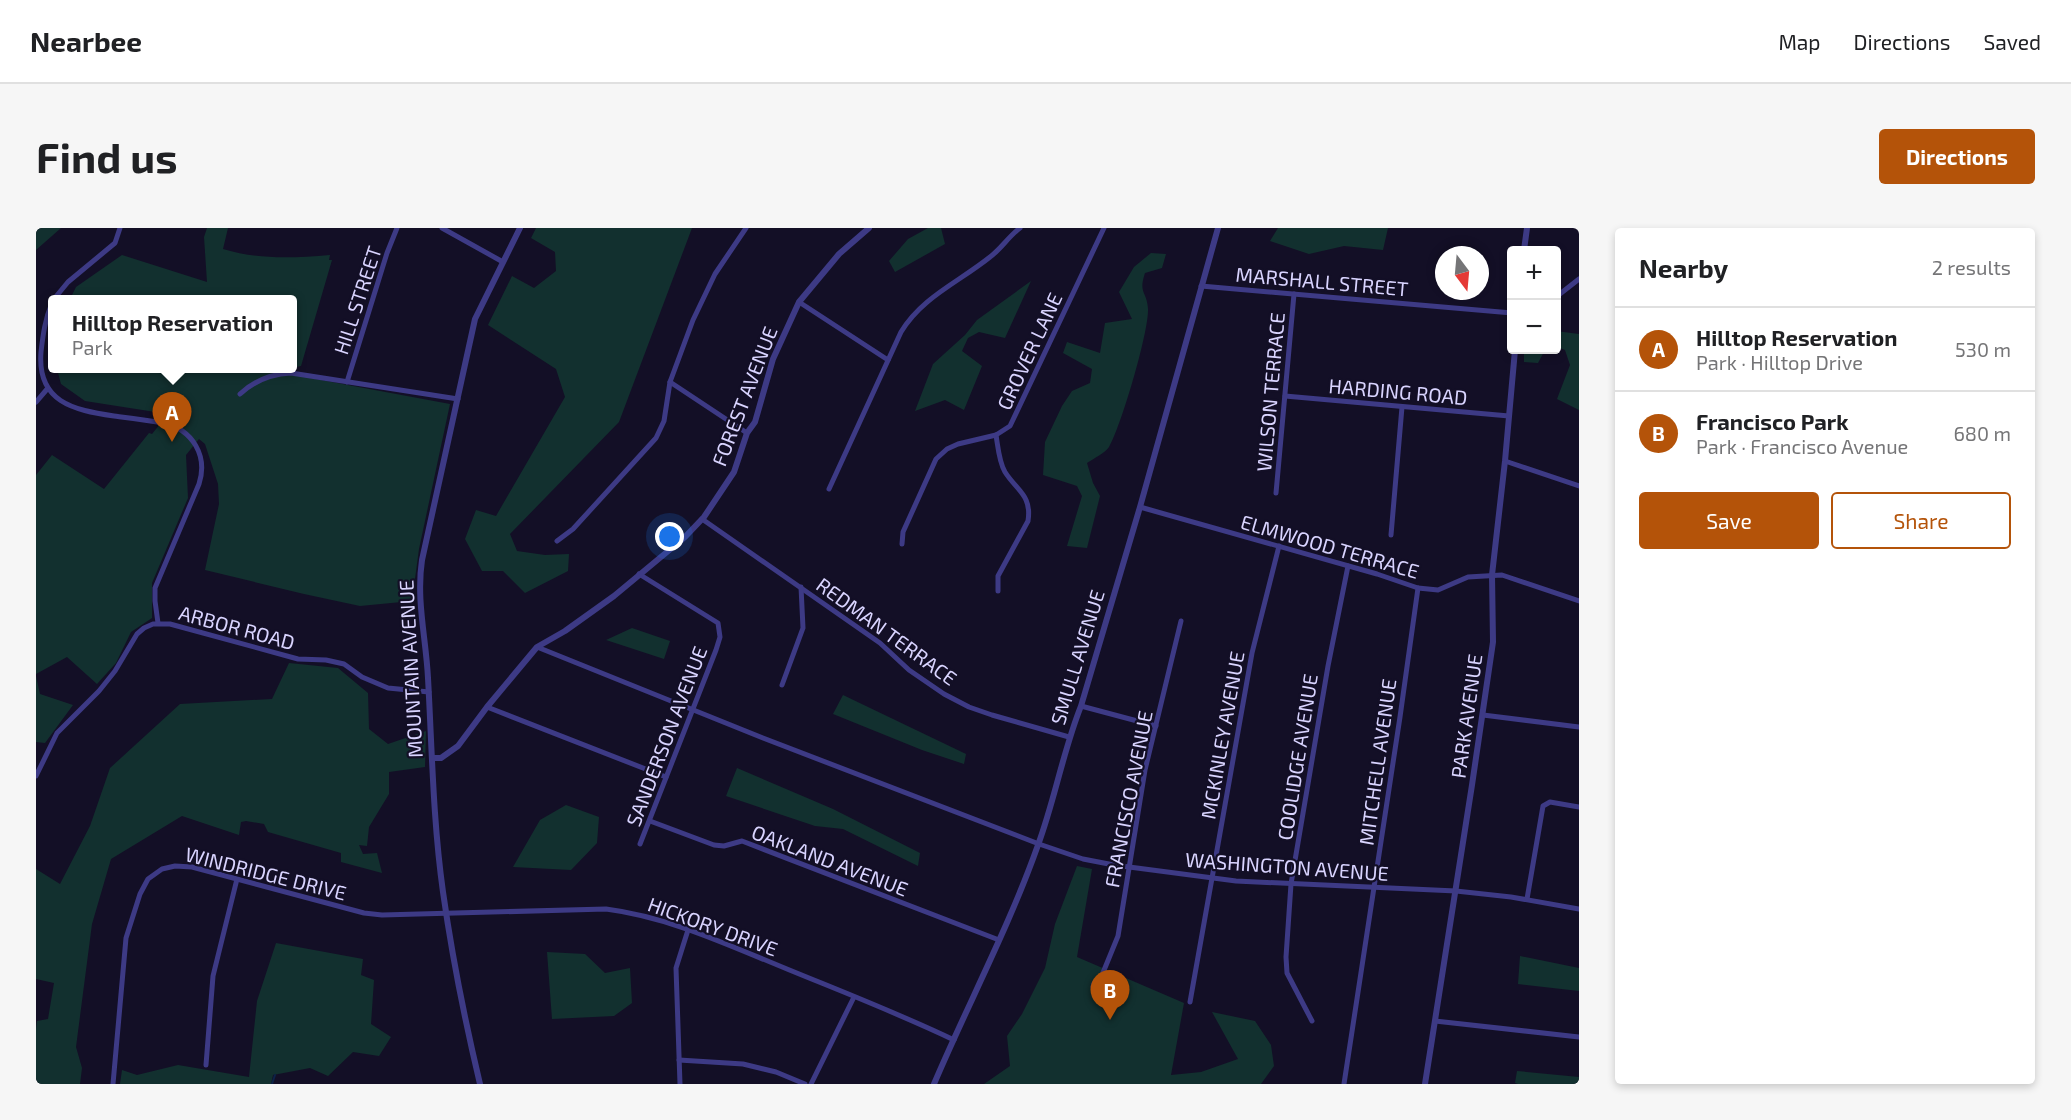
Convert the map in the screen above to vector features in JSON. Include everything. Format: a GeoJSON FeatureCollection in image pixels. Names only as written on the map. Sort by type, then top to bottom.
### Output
{"type":"FeatureCollection","features":[{"type":"Feature","properties":{"kind":"street"},"geometry":{"type":"LineString","coordinates":[[58,295],[68,282],[115,243],[120,228]]}},
{"type":"Feature","properties":{"kind":"street","name":"HILL STREET"},"geometry":{"type":"LineString","coordinates":[[347,382],[397,228]]}},
{"type":"Feature","properties":{"kind":"street"},"geometry":{"type":"LineString","coordinates":[[442,228],[503,262]]}},
{"type":"Feature","properties":{"kind":"street","name":"MOUNTAIN AVENUE"},"geometry":{"type":"LineString","coordinates":[[480,1084],[446,912],[432,758],[426,648],[420,601],[420,571],[475,319],[520,228]]}},
{"type":"Feature","properties":{"kind":"street"},"geometry":{"type":"LineString","coordinates":[[557,541],[573,529],[656,438],[664,421],[670,382],[693,320],[715,274],[746,228]]}},
{"type":"Feature","properties":{"kind":"street","name":"FOREST AVENUE"},"geometry":{"type":"LineString","coordinates":[[432,758],[441,758],[458,746],[537,647],[565,631],[614,596],[685,537],[702,519],[735,472],[747,433],[755,422],[772,359],[798,302],[839,254],[869,228]]}},
{"type":"Feature","properties":{"kind":"street"},"geometry":{"type":"LineString","coordinates":[[829,489],[905,326],[920,307],[987,260],[1020,228]]}},
{"type":"Feature","properties":{"kind":"street","name":"GROVER LANE"},"geometry":{"type":"LineString","coordinates":[[902,544],[903,532],[936,459],[947,449],[958,444],[996,435],[1010,426],[1104,228]]}},
{"type":"Feature","properties":{"kind":"street","name":"SMULL AVENUE"},"geometry":{"type":"LineString","coordinates":[[934,1084],[999,940],[1039,844],[1069,737],[1081,706],[1140,507],[1218,228]]}},
{"type":"Feature","properties":{"kind":"street"},"geometry":{"type":"LineString","coordinates":[[1525,246],[1527,228]]}},
{"type":"Feature","properties":{"kind":"street"},"geometry":{"type":"LineString","coordinates":[[1561,294],[1579,279]]}},
{"type":"Feature","properties":{"kind":"street","name":"MARSHALL STREET"},"geometry":{"type":"LineString","coordinates":[[1201,286],[1507,313]]}},
{"type":"Feature","properties":{"kind":"street","name":"WILSON TERRACE"},"geometry":{"type":"LineString","coordinates":[[1276,493],[1294,294]]}},
{"type":"Feature","properties":{"kind":"street"},"geometry":{"type":"LineString","coordinates":[[798,302],[888,360]]}},
{"type":"Feature","properties":{"kind":"street"},"geometry":{"type":"LineString","coordinates":[[48,317],[44,329],[41,373],[48,388],[66,404],[85,412],[171,424],[188,434],[199,450],[202,467],[200,484],[155,588],[158,623]]}},
{"type":"Feature","properties":{"kind":"street","name":"PARK AVENUE"},"geometry":{"type":"LineString","coordinates":[[1425,1084],[1494,635],[1492,575],[1506,461],[1515,354]]}},
{"type":"Feature","properties":{"kind":"street"},"geometry":{"type":"LineString","coordinates":[[240,394],[262,379],[284,374],[299,374],[458,399]]}},
{"type":"Feature","properties":{"kind":"street"},"geometry":{"type":"LineString","coordinates":[[670,382],[747,433]]}},
{"type":"Feature","properties":{"kind":"street"},"geometry":{"type":"LineString","coordinates":[[36,402],[48,388]]}},
{"type":"Feature","properties":{"kind":"street","name":"HARDING ROAD"},"geometry":{"type":"LineString","coordinates":[[1285,396],[1509,416]]}},
{"type":"Feature","properties":{"kind":"street"},"geometry":{"type":"LineString","coordinates":[[1391,535],[1402,407]]}},
{"type":"Feature","properties":{"kind":"street"},"geometry":{"type":"LineString","coordinates":[[996,435],[1005,472],[1025,496],[1029,513],[1028,521],[998,576],[998,591]]}},
{"type":"Feature","properties":{"kind":"street"},"geometry":{"type":"LineString","coordinates":[[1506,461],[1579,486]]}},
{"type":"Feature","properties":{"kind":"street","name":"ELMWOOD TERRACE"},"geometry":{"type":"LineString","coordinates":[[1140,507],[1418,588],[1438,590],[1468,577],[1502,574],[1579,601]]}},
{"type":"Feature","properties":{"kind":"street","name":"REDMAN TERRACE"},"geometry":{"type":"LineString","coordinates":[[702,519],[880,643],[909,669],[944,694],[969,707],[992,715],[1069,737]]}},
{"type":"Feature","properties":{"kind":"street","name":"MCKINLEY AVENUE"},"geometry":{"type":"LineString","coordinates":[[1190,1002],[1252,653],[1279,546]]}},
{"type":"Feature","properties":{"kind":"street","name":"COOLIDGE AVENUE"},"geometry":{"type":"LineString","coordinates":[[1312,1021],[1287,973],[1286,957],[1292,884],[1328,666],[1348,566]]}},
{"type":"Feature","properties":{"kind":"street","name":"SANDERSON AVENUE"},"geometry":{"type":"LineString","coordinates":[[639,574],[718,623],[720,638],[694,710],[640,844]]}},
{"type":"Feature","properties":{"kind":"street"},"geometry":{"type":"LineString","coordinates":[[782,685],[802,628],[801,587]]}},
{"type":"Feature","properties":{"kind":"street","name":"MITCHELL AVENUE"},"geometry":{"type":"LineString","coordinates":[[1344,1084],[1418,588]]}},
{"type":"Feature","properties":{"kind":"street","name":"FRANCISCO AVENUE"},"geometry":{"type":"LineString","coordinates":[[1100,980],[1118,936],[1145,770],[1181,621]]}},
{"type":"Feature","properties":{"kind":"street","name":"ARBOR ROAD"},"geometry":{"type":"LineString","coordinates":[[36,776],[57,733],[99,691],[115,671],[136,634],[158,623],[170,624],[298,659],[326,660],[344,664],[362,677],[388,688],[429,692]]}},
{"type":"Feature","properties":{"kind":"street","name":"WASHINGTON AVENUE"},"geometry":{"type":"LineString","coordinates":[[537,647],[763,738],[1083,859],[1236,881],[1455,891],[1527,899],[1579,909]]}},
{"type":"Feature","properties":{"kind":"street"},"geometry":{"type":"LineString","coordinates":[[1081,706],[1156,726]]}},
{"type":"Feature","properties":{"kind":"street"},"geometry":{"type":"LineString","coordinates":[[487,707],[666,777]]}},
{"type":"Feature","properties":{"kind":"street"},"geometry":{"type":"LineString","coordinates":[[1483,715],[1579,727]]}},
{"type":"Feature","properties":{"kind":"street"},"geometry":{"type":"LineString","coordinates":[[1527,899],[1543,806],[1550,802],[1579,807]]}},
{"type":"Feature","properties":{"kind":"street","name":"OAKLAND AVENUE"},"geometry":{"type":"LineString","coordinates":[[650,821],[714,845],[724,846],[742,841],[999,940]]}},
{"type":"Feature","properties":{"kind":"street","name":"WINDRIDGE DRIVE"},"geometry":{"type":"LineString","coordinates":[[113,1084],[126,939],[143,886],[155,873],[175,866],[183,866],[364,913],[382,915],[446,912]]}},
{"type":"Feature","properties":{"kind":"street"},"geometry":{"type":"LineString","coordinates":[[206,1065],[213,976],[237,879]]}},
{"type":"Feature","properties":{"kind":"street","name":"HICKORY DRIVE"},"geometry":{"type":"LineString","coordinates":[[446,912],[606,909],[636,913],[712,938],[954,1040]]}},
{"type":"Feature","properties":{"kind":"street"},"geometry":{"type":"LineString","coordinates":[[680,1084],[676,968],[688,930]]}},
{"type":"Feature","properties":{"kind":"street"},"geometry":{"type":"LineString","coordinates":[[811,1084],[854,997]]}},
{"type":"Feature","properties":{"kind":"street"},"geometry":{"type":"LineString","coordinates":[[1435,1021],[1579,1037]]}},
{"type":"Feature","properties":{"kind":"street"},"geometry":{"type":"LineString","coordinates":[[679,1059],[743,1064],[776,1072],[805,1084]]}},
{"type":"Feature","properties":{"kind":"green space"},"geometry":{"type":"Polygon","coordinates":[[[36,228],[61,228],[36,250],[36,228]]]}},
{"type":"Feature","properties":{"kind":"green space"},"geometry":{"type":"Polygon","coordinates":[[[207,228],[228,228],[223,249],[236,253],[276,257],[330,255],[329,260],[332,260],[301,366],[297,367],[297,295],[72,295],[76,287],[122,255],[207,282],[204,237],[207,228]]]}},
{"type":"Feature","properties":{"kind":"green space"},"geometry":{"type":"Polygon","coordinates":[[[536,228],[692,228],[619,422],[510,534],[517,551],[545,555],[569,554],[568,571],[525,593],[503,571],[482,571],[465,539],[476,510],[496,516],[565,397],[556,369],[488,325],[512,276],[534,288],[556,271],[555,252],[531,238],[536,228]]]}},
{"type":"Feature","properties":{"kind":"green space"},"geometry":{"type":"Polygon","coordinates":[[[928,228],[941,228],[945,244],[895,272],[889,261],[908,239],[928,228]]]}},
{"type":"Feature","properties":{"kind":"green space"},"geometry":{"type":"Polygon","coordinates":[[[1278,228],[1388,228],[1383,250],[1344,246],[1309,254],[1270,241],[1278,228]]]}},
{"type":"Feature","properties":{"kind":"green space"},"geometry":{"type":"Polygon","coordinates":[[[1151,253],[1166,254],[1162,268],[1145,273],[1143,280],[1148,309],[1147,320],[1127,400],[1109,447],[1087,463],[1100,496],[1087,548],[1067,546],[1082,496],[1077,486],[1043,475],[1045,442],[1062,406],[1072,391],[1090,383],[1092,369],[1063,353],[1067,342],[1100,353],[1105,323],[1132,319],[1119,292],[1134,267],[1151,253]]]}},
{"type":"Feature","properties":{"kind":"green space"},"geometry":{"type":"Polygon","coordinates":[[[1031,281],[1005,338],[979,332],[968,338],[962,351],[982,366],[964,410],[945,400],[915,411],[933,364],[965,335],[977,320],[1031,281]]]}},
{"type":"Feature","properties":{"kind":"green space"},"geometry":{"type":"Polygon","coordinates":[[[1561,332],[1579,334],[1579,410],[1557,399],[1570,365],[1565,350],[1561,348],[1561,332]]]}},
{"type":"Feature","properties":{"kind":"green space"},"geometry":{"type":"Polygon","coordinates":[[[1524,354],[1543,354],[1538,363],[1524,362],[1524,354]]]}},
{"type":"Feature","properties":{"kind":"green space"},"geometry":{"type":"Polygon","coordinates":[[[58,373],[294,373],[294,375],[450,404],[419,549],[412,601],[360,606],[205,570],[219,504],[218,484],[205,444],[199,439],[186,455],[188,498],[152,583],[152,618],[131,632],[116,663],[97,684],[67,657],[36,674],[36,475],[52,455],[104,489],[149,433],[152,434],[168,414],[85,401],[61,384],[58,373]]]}},
{"type":"Feature","properties":{"kind":"green space"},"geometry":{"type":"Polygon","coordinates":[[[632,628],[670,641],[664,659],[606,640],[632,628]]]}},
{"type":"Feature","properties":{"kind":"green space"},"geometry":{"type":"Polygon","coordinates":[[[289,663],[338,668],[368,693],[369,729],[388,744],[426,731],[425,767],[389,772],[389,794],[369,827],[367,846],[359,845],[363,854],[377,853],[382,873],[341,862],[341,853],[268,832],[264,824],[241,822],[239,835],[182,816],[111,859],[92,924],[76,1047],[82,1068],[80,1084],[36,1084],[37,1021],[48,1019],[54,983],[36,979],[36,869],[60,884],[90,826],[110,768],[180,704],[272,699],[289,663]]]}},
{"type":"Feature","properties":{"kind":"green space"},"geometry":{"type":"Polygon","coordinates":[[[36,676],[40,694],[73,705],[45,743],[36,742],[36,676]]]}},
{"type":"Feature","properties":{"kind":"green space"},"geometry":{"type":"Polygon","coordinates":[[[843,695],[966,754],[964,764],[922,750],[833,714],[843,695]]]}},
{"type":"Feature","properties":{"kind":"green space"},"geometry":{"type":"Polygon","coordinates":[[[737,768],[833,809],[920,853],[918,866],[843,829],[815,826],[726,796],[737,768]]]}},
{"type":"Feature","properties":{"kind":"green space"},"geometry":{"type":"Polygon","coordinates":[[[566,805],[599,817],[597,843],[571,870],[513,867],[540,820],[566,805]]]}},
{"type":"Feature","properties":{"kind":"green space"},"geometry":{"type":"Polygon","coordinates":[[[1077,866],[1092,869],[1077,957],[1184,1003],[1171,1075],[1201,1072],[1238,1059],[1212,1012],[1255,1021],[1271,1045],[1274,1066],[1261,1084],[984,1084],[1010,1066],[1007,1036],[1022,1014],[1045,968],[1055,924],[1077,866]]]}},
{"type":"Feature","properties":{"kind":"green space"},"geometry":{"type":"Polygon","coordinates":[[[276,943],[363,959],[361,975],[374,980],[371,1024],[391,1037],[379,1056],[353,1052],[328,1076],[310,1068],[273,1075],[271,1084],[120,1084],[122,1070],[137,1075],[178,1065],[249,1077],[257,1001],[276,943]]]}},
{"type":"Feature","properties":{"kind":"green space"},"geometry":{"type":"Polygon","coordinates":[[[547,952],[585,954],[605,973],[630,968],[632,1003],[614,1016],[552,1019],[547,952]]]}},
{"type":"Feature","properties":{"kind":"green space"},"geometry":{"type":"Polygon","coordinates":[[[1520,956],[1579,968],[1579,991],[1518,984],[1520,956]]]}},
{"type":"Feature","properties":{"kind":"green space"},"geometry":{"type":"Polygon","coordinates":[[[1517,1071],[1579,1077],[1579,1084],[1518,1084],[1515,1083],[1517,1071]]]}},
{"type":"Feature","properties":{"kind":"waterway"},"geometry":{"type":"LineString","coordinates":[[272,1084],[275,1075]]}},
{"type":"Feature","properties":{"kind":"place","name":"Hilltop Reservation"},"geometry":{"type":"Point","coordinates":[172,442]}},
{"type":"Feature","properties":{"kind":"place","name":"Francisco Park"},"geometry":{"type":"Point","coordinates":[1110,1020]}}]}
